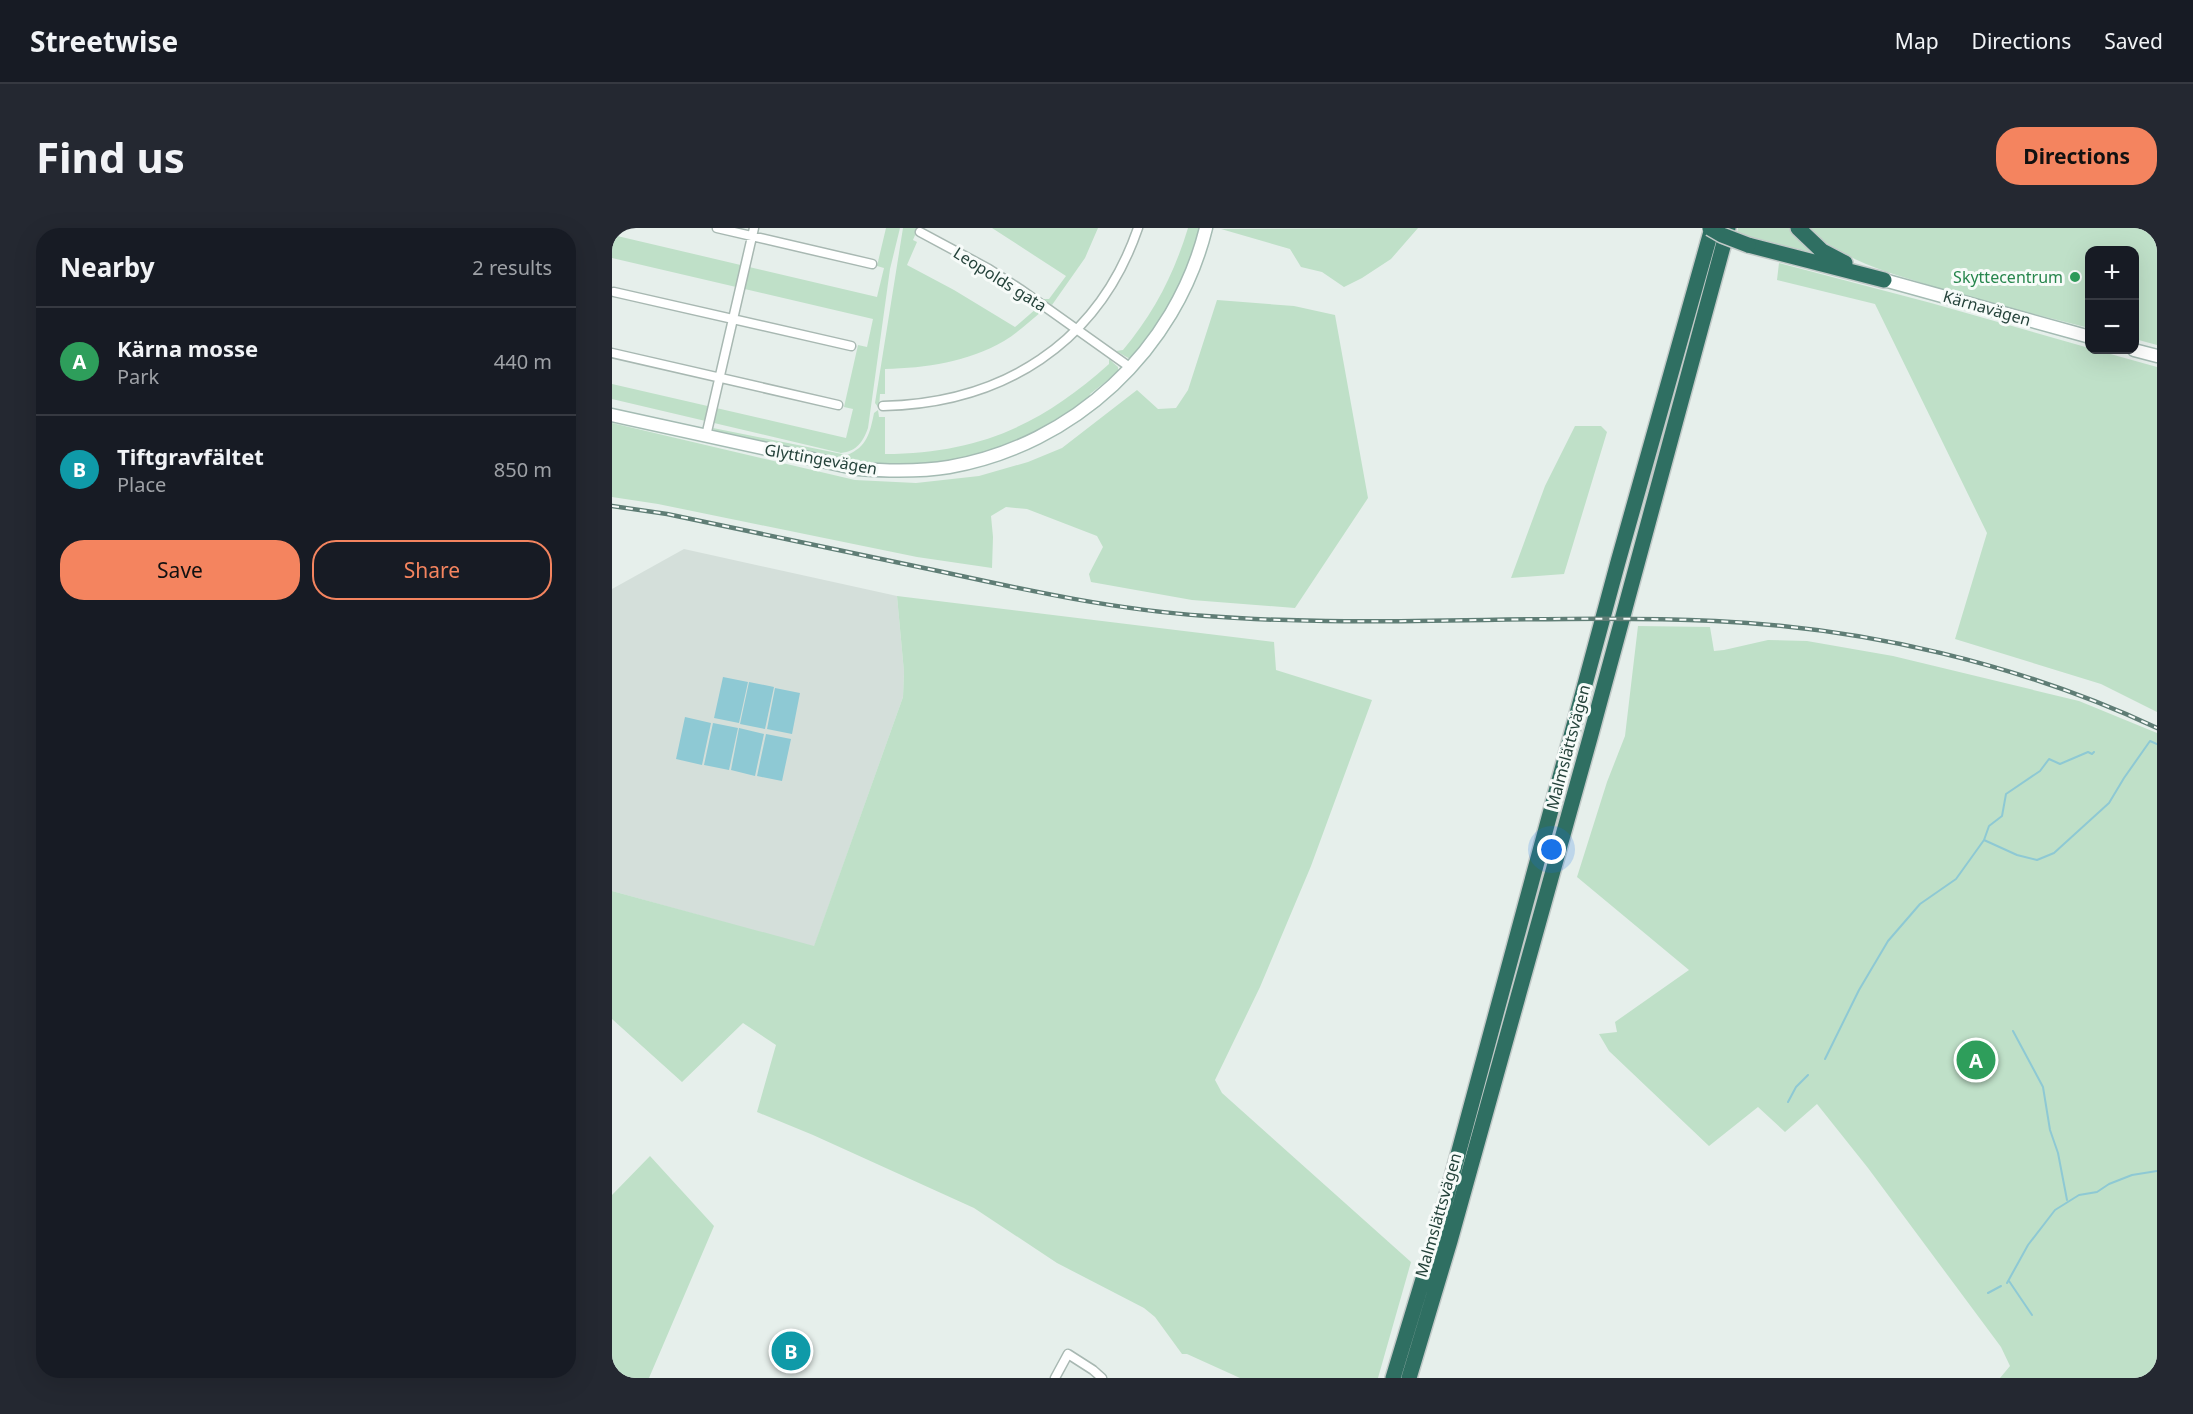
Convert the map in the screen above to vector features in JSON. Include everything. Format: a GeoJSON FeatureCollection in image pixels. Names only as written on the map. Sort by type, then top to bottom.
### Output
{"type":"FeatureCollection","features":[{"type":"Feature","properties":{"kind":"highway"},"geometry":{"type":"LineString","coordinates":[[1711,228],[1748,245],[1884,280]]}},
{"type":"Feature","properties":{"kind":"highway","name":"Malmslättsvägen"},"geometry":{"type":"LineString","coordinates":[[1393,1378],[1436,1236],[1618,562],[1711,228]]}},
{"type":"Feature","properties":{"kind":"highway","name":"Malmslättsvägen"},"geometry":{"type":"LineString","coordinates":[[1409,1378],[1450,1241],[1590,738],[1634,568],[1728,228]]}},
{"type":"Feature","properties":{"kind":"highway"},"geometry":{"type":"LineString","coordinates":[[1798,228],[1822,251],[1884,280]]}},
{"type":"Feature","properties":{"kind":"street"},"geometry":{"type":"LineString","coordinates":[[717,228],[753,232],[872,264]]}},
{"type":"Feature","properties":{"kind":"street"},"geometry":{"type":"LineString","coordinates":[[883,406],[939,401],[983,390],[1014,377],[1035,364],[1077,329],[1099,303],[1121,269],[1138,228]]}},
{"type":"Feature","properties":{"kind":"street","name":"Glyttingevägen"},"geometry":{"type":"LineString","coordinates":[[612,415],[858,469],[906,471],[950,467],[1011,450],[1051,431],[1089,406],[1131,368],[1157,336],[1180,299],[1196,262],[1206,228]]}},
{"type":"Feature","properties":{"kind":"street"},"geometry":{"type":"LineString","coordinates":[[706,436],[753,232]]}},
{"type":"Feature","properties":{"kind":"street","name":"Leopolds gata"},"geometry":{"type":"LineString","coordinates":[[920,232],[989,269],[1131,368]]}},
{"type":"Feature","properties":{"kind":"street","name":"Kärnavägen"},"geometry":{"type":"LineString","coordinates":[[1884,280],[2085,336]]}},
{"type":"Feature","properties":{"kind":"street"},"geometry":{"type":"LineString","coordinates":[[614,292],[851,346]]}},
{"type":"Feature","properties":{"kind":"street"},"geometry":{"type":"LineString","coordinates":[[2139,351],[2157,356]]}},
{"type":"Feature","properties":{"kind":"street"},"geometry":{"type":"LineString","coordinates":[[612,353],[838,405]]}},
{"type":"Feature","properties":{"kind":"street"},"geometry":{"type":"LineString","coordinates":[[1055,1378],[1068,1354],[1102,1378]]}},
{"type":"Feature","properties":{"kind":"shaded area"},"geometry":{"type":"Polygon","coordinates":[[[684,549],[897,596],[904,672],[903,697],[814,947],[612,891],[612,589],[684,549]]]}},
{"type":"Feature","properties":{"kind":"green space"},"geometry":{"type":"Polygon","coordinates":[[[612,228],[614,228],[613,235],[877,297],[884,268],[877,266],[886,228],[900,228],[890,269],[868,428],[859,445],[841,453],[612,399],[612,384],[846,438],[853,409],[844,407],[858,345],[867,347],[873,319],[612,258],[612,228]]]}},
{"type":"Feature","properties":{"kind":"green space"},"geometry":{"type":"Polygon","coordinates":[[[903,228],[918,228],[913,240],[917,242],[907,265],[1015,327],[1037,308],[1037,304],[1047,311],[1041,312],[1004,341],[976,354],[931,365],[885,369],[885,394],[880,394],[878,407],[875,403],[903,228]]]}},
{"type":"Feature","properties":{"kind":"green space"},"geometry":{"type":"Polygon","coordinates":[[[992,228],[1098,228],[1085,258],[1052,305],[1042,299],[1049,299],[1066,276],[992,228]]]}},
{"type":"Feature","properties":{"kind":"green space"},"geometry":{"type":"Polygon","coordinates":[[[1188,228],[1201,228],[1181,281],[1154,330],[1130,359],[1116,351],[1123,350],[1134,336],[1162,292],[1188,228]]]}},
{"type":"Feature","properties":{"kind":"green space"},"geometry":{"type":"Polygon","coordinates":[[[1418,228],[1391,259],[1344,287],[1322,272],[1301,267],[1290,249],[1221,229],[1418,228]]]}},
{"type":"Feature","properties":{"kind":"green space"},"geometry":{"type":"Polygon","coordinates":[[[1738,228],[1789,228],[1800,240],[1826,259],[1745,237],[1737,233],[1738,228]]]}},
{"type":"Feature","properties":{"kind":"green space"},"geometry":{"type":"Polygon","coordinates":[[[1807,228],[2157,228],[2157,345],[2139,340],[2139,246],[2085,246],[2085,327],[1973,298],[1884,271],[1852,258],[1807,228]]]}},
{"type":"Feature","properties":{"kind":"green space"},"geometry":{"type":"Polygon","coordinates":[[[1779,263],[2085,347],[2085,354],[2110,354],[2157,367],[2157,712],[2101,684],[1955,639],[1987,533],[1875,304],[1777,280],[1779,263]]]}},
{"type":"Feature","properties":{"kind":"green space"},"geometry":{"type":"Polygon","coordinates":[[[1217,300],[1294,306],[1335,315],[1368,498],[1295,608],[1192,600],[1091,582],[1089,574],[1103,547],[1097,536],[1027,509],[1006,507],[991,516],[992,568],[917,557],[658,504],[612,497],[612,423],[855,480],[916,483],[979,476],[1028,462],[1062,448],[1137,390],[1158,409],[1176,408],[1188,390],[1217,300]]]}},
{"type":"Feature","properties":{"kind":"green space"},"geometry":{"type":"Polygon","coordinates":[[[1109,359],[1118,367],[1118,372],[1090,394],[1079,408],[1047,427],[994,451],[964,459],[931,464],[868,466],[714,431],[713,428],[847,455],[863,443],[869,433],[874,413],[878,410],[879,417],[885,417],[885,454],[950,448],[1006,432],[1032,419],[1083,386],[1109,364],[1109,359]]]}},
{"type":"Feature","properties":{"kind":"green space"},"geometry":{"type":"Polygon","coordinates":[[[1575,426],[1601,426],[1607,432],[1564,574],[1511,578],[1545,486],[1575,426]]]}},
{"type":"Feature","properties":{"kind":"green space"},"geometry":{"type":"Polygon","coordinates":[[[897,596],[1274,642],[1276,670],[1372,700],[1311,866],[1260,987],[1215,1080],[1222,1093],[1411,1262],[1378,1378],[1240,1378],[1187,1354],[1182,1354],[1155,1317],[1144,1308],[1057,1263],[974,1208],[757,1112],[776,1045],[743,1023],[682,1082],[612,1019],[612,891],[814,946],[903,697],[904,672],[897,596]]]}},
{"type":"Feature","properties":{"kind":"green space"},"geometry":{"type":"Polygon","coordinates":[[[1638,626],[1710,627],[1714,651],[1768,640],[1807,641],[1893,656],[2079,701],[2157,733],[2157,1378],[2000,1378],[2010,1366],[2001,1347],[1868,1168],[1817,1104],[1785,1132],[1758,1107],[1709,1146],[1609,1051],[1599,1034],[1617,1032],[1615,1022],[1689,970],[1577,877],[1607,782],[1625,736],[1638,626]]]}},
{"type":"Feature","properties":{"kind":"green space"},"geometry":{"type":"Polygon","coordinates":[[[650,1156],[714,1226],[649,1378],[612,1378],[612,1195],[650,1156]]]}},
{"type":"Feature","properties":{"kind":"water"},"geometry":{"type":"Polygon","coordinates":[[[723,677],[748,682],[739,723],[714,718],[723,677]]]}},
{"type":"Feature","properties":{"kind":"water"},"geometry":{"type":"Polygon","coordinates":[[[749,682],[774,687],[765,729],[740,724],[749,682]]]}},
{"type":"Feature","properties":{"kind":"water"},"geometry":{"type":"Polygon","coordinates":[[[775,688],[800,693],[792,734],[767,729],[775,688]]]}},
{"type":"Feature","properties":{"kind":"water"},"geometry":{"type":"Polygon","coordinates":[[[685,717],[711,723],[702,765],[676,759],[685,717]]]}},
{"type":"Feature","properties":{"kind":"water"},"geometry":{"type":"Polygon","coordinates":[[[713,723],[738,728],[729,770],[704,765],[713,723]]]}},
{"type":"Feature","properties":{"kind":"water"},"geometry":{"type":"Polygon","coordinates":[[[739,728],[764,734],[755,776],[731,770],[739,728]]]}},
{"type":"Feature","properties":{"kind":"water"},"geometry":{"type":"Polygon","coordinates":[[[766,734],[791,739],[782,781],[757,776],[766,734]]]}},
{"type":"Feature","properties":{"kind":"waterway"},"geometry":{"type":"LineString","coordinates":[[1984,840],[2017,855],[2037,860],[2054,853],[2109,803],[2150,741],[2157,744]]}},
{"type":"Feature","properties":{"kind":"waterway"},"geometry":{"type":"LineString","coordinates":[[1825,1059],[1859,990],[1888,941],[1920,904],[1956,879],[1984,840],[1989,826],[2002,816],[2006,794],[2040,771],[2049,759],[2060,764],[2088,752],[2092,754],[2094,752]]}},
{"type":"Feature","properties":{"kind":"waterway"},"geometry":{"type":"LineString","coordinates":[[2013,1031],[2043,1087],[2050,1130],[2058,1153],[2067,1200]]}},
{"type":"Feature","properties":{"kind":"waterway"},"geometry":{"type":"LineString","coordinates":[[1788,1102],[1796,1087],[1808,1075]]}},
{"type":"Feature","properties":{"kind":"waterway"},"geometry":{"type":"LineString","coordinates":[[2007,1283],[2028,1245],[2055,1210],[2079,1195],[2097,1192],[2109,1184],[2132,1175],[2157,1171]]}},
{"type":"Feature","properties":{"kind":"waterway"},"geometry":{"type":"LineString","coordinates":[[2009,1281],[2032,1315]]}},
{"type":"Feature","properties":{"kind":"waterway"},"geometry":{"type":"LineString","coordinates":[[1988,1293],[2001,1286]]}},
{"type":"Feature","properties":{"kind":"railway"},"geometry":{"type":"LineString","coordinates":[[612,506],[667,514],[1041,593],[1173,613],[1270,620],[1333,621],[1652,619],[1772,625],[1828,632],[1885,641],[1997,668],[2105,705],[2157,728]]}},
{"type":"Feature","properties":{"kind":"place","name":"Skyttecentrum"},"geometry":{"type":"Point","coordinates":[2075,277]}},
{"type":"Feature","properties":{"kind":"place","name":"Kärna mosse"},"geometry":{"type":"Point","coordinates":[1976,1060]}},
{"type":"Feature","properties":{"kind":"place","name":"Tiftgravfältet"},"geometry":{"type":"Point","coordinates":[791,1351]}}]}
